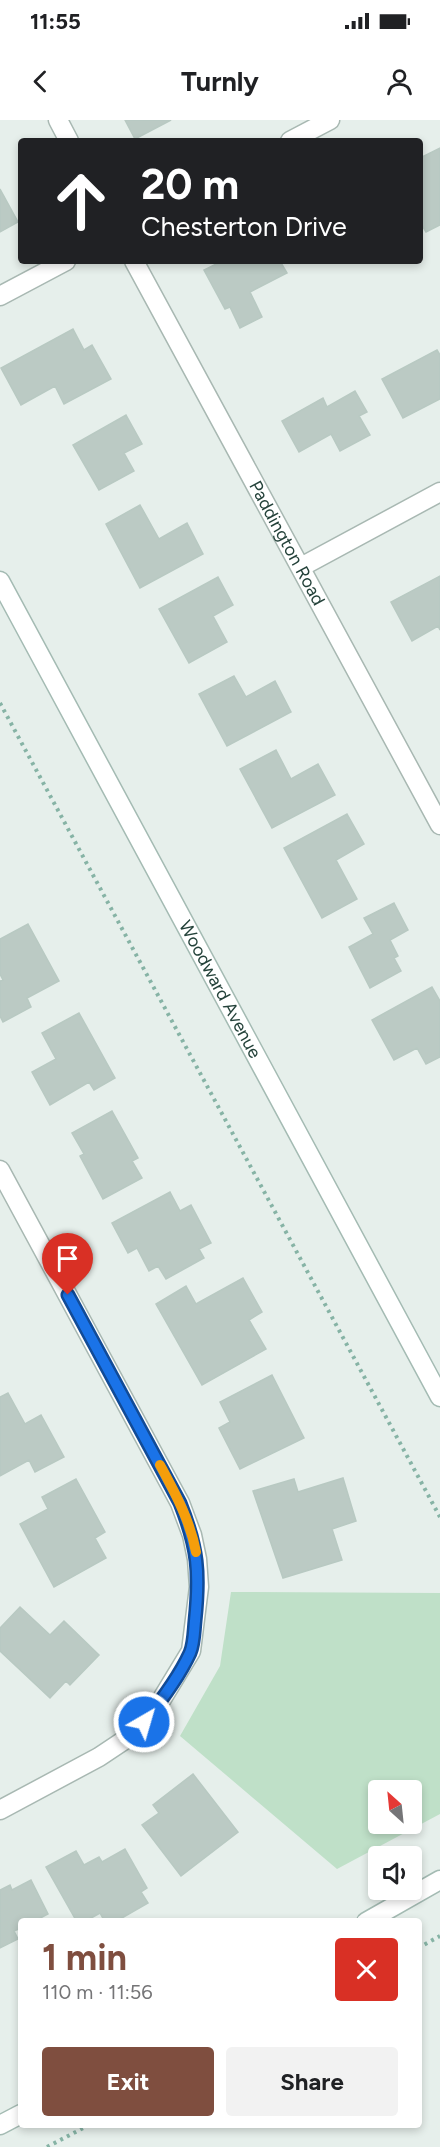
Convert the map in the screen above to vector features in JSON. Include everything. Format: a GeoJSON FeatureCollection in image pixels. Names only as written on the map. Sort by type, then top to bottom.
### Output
{"type":"FeatureCollection","features":[{"type":"Feature","properties":{"kind":"street"},"geometry":{"type":"LineString","coordinates":[[58,120],[67,138]]}},
{"type":"Feature","properties":{"kind":"street"},"geometry":{"type":"LineString","coordinates":[[296,138],[330,120]]}},
{"type":"Feature","properties":{"kind":"street"},"geometry":{"type":"LineString","coordinates":[[0,296],[60,264]]}},
{"type":"Feature","properties":{"kind":"street","name":"Paddington Road"},"geometry":{"type":"LineString","coordinates":[[136,264],[440,825]]}},
{"type":"Feature","properties":{"kind":"street"},"geometry":{"type":"LineString","coordinates":[[301,567],[440,492]]}},
{"type":"Feature","properties":{"kind":"street","name":"Woodward Avenue"},"geometry":{"type":"LineString","coordinates":[[0,581],[440,1397]]}},
{"type":"Feature","properties":{"kind":"street"},"geometry":{"type":"LineString","coordinates":[[0,1170],[180,1503],[192,1535],[199,1587],[191,1651],[160,1702],[144,1722],[123,1741],[99,1756],[0,1809]]}},
{"type":"Feature","properties":{"kind":"street"},"geometry":{"type":"LineString","coordinates":[[373,1918],[440,1880]]}},
{"type":"Feature","properties":{"kind":"street"},"geometry":{"type":"LineString","coordinates":[[0,2125],[18,2116]]}},
{"type":"Feature","properties":{"kind":"path"},"geometry":{"type":"LineString","coordinates":[[0,703],[440,1517]]}},
{"type":"Feature","properties":{"kind":"path"},"geometry":{"type":"LineString","coordinates":[[422,1946],[440,1936]]}},
{"type":"Feature","properties":{"kind":"path"},"geometry":{"type":"LineString","coordinates":[[46,2147],[83,2128]]}},
{"type":"Feature","properties":{"kind":"green space"},"geometry":{"type":"Polygon","coordinates":[[[231,1592],[440,1593],[440,1814],[422,1824],[422,1780],[368,1780],[368,1834],[403,1834],[380,1846],[368,1846],[368,1852],[337,1869],[180,1736],[220,1666],[231,1592]]]}},
{"type":"Feature","properties":{"kind":"building"},"geometry":{"type":"Polygon","coordinates":[[[125,120],[171,120],[137,138],[134,138],[125,120]]]}},
{"type":"Feature","properties":{"kind":"building"},"geometry":{"type":"Polygon","coordinates":[[[440,148],[440,225],[426,232],[423,227],[423,156],[440,148]]]}},
{"type":"Feature","properties":{"kind":"building"},"geometry":{"type":"Polygon","coordinates":[[[0,189],[18,222],[0,232],[0,189]]]}},
{"type":"Feature","properties":{"kind":"building"},"geometry":{"type":"Polygon","coordinates":[[[216,264],[282,264],[287,273],[250,292],[262,317],[240,328],[230,307],[225,309],[204,270],[216,264]]]}},
{"type":"Feature","properties":{"kind":"building"},"geometry":{"type":"Polygon","coordinates":[[[73,329],[84,350],[92,345],[111,379],[64,404],[55,386],[21,405],[1,368],[73,329]]]}},
{"type":"Feature","properties":{"kind":"building"},"geometry":{"type":"Polygon","coordinates":[[[437,350],[440,355],[440,399],[403,418],[382,379],[437,350]]]}},
{"type":"Feature","properties":{"kind":"building"},"geometry":{"type":"Polygon","coordinates":[[[355,391],[367,412],[359,416],[370,435],[340,451],[331,434],[299,452],[282,421],[323,398],[327,407],[355,391]]]}},
{"type":"Feature","properties":{"kind":"building"},"geometry":{"type":"Polygon","coordinates":[[[126,415],[142,444],[124,453],[134,471],[99,490],[73,445],[126,415]]]}},
{"type":"Feature","properties":{"kind":"building"},"geometry":{"type":"Polygon","coordinates":[[[140,505],[159,539],[187,523],[203,554],[140,588],[106,524],[140,505]]]}},
{"type":"Feature","properties":{"kind":"building"},"geometry":{"type":"Polygon","coordinates":[[[440,576],[440,630],[438,626],[412,641],[391,602],[440,576]]]}},
{"type":"Feature","properties":{"kind":"building"},"geometry":{"type":"Polygon","coordinates":[[[218,577],[233,605],[213,616],[227,642],[189,663],[159,609],[218,577]]]}},
{"type":"Feature","properties":{"kind":"building"},"geometry":{"type":"Polygon","coordinates":[[[234,676],[246,697],[275,681],[291,712],[227,746],[199,694],[234,676]]]}},
{"type":"Feature","properties":{"kind":"building"},"geometry":{"type":"Polygon","coordinates":[[[276,750],[291,779],[318,764],[335,795],[272,828],[240,769],[276,750]]]}},
{"type":"Feature","properties":{"kind":"building"},"geometry":{"type":"Polygon","coordinates":[[[347,814],[364,844],[336,860],[357,899],[322,918],[284,848],[347,814]]]}},
{"type":"Feature","properties":{"kind":"building"},"geometry":{"type":"Polygon","coordinates":[[[394,903],[408,930],[390,940],[398,956],[394,958],[401,971],[370,988],[349,947],[373,934],[364,918],[394,903]]]}},
{"type":"Feature","properties":{"kind":"building"},"geometry":{"type":"Polygon","coordinates":[[[28,924],[59,981],[27,998],[31,1007],[3,1022],[0,1016],[0,981],[3,980],[0,974],[0,939],[28,924]]]}},
{"type":"Feature","properties":{"kind":"building"},"geometry":{"type":"Polygon","coordinates":[[[432,987],[440,1001],[440,1057],[426,1064],[417,1048],[394,1060],[372,1020],[432,987]]]}},
{"type":"Feature","properties":{"kind":"building"},"geometry":{"type":"Polygon","coordinates":[[[79,1013],[115,1078],[94,1090],[89,1082],[50,1105],[32,1072],[56,1059],[42,1033],[79,1013]]]}},
{"type":"Feature","properties":{"kind":"building"},"geometry":{"type":"Polygon","coordinates":[[[112,1111],[138,1158],[132,1161],[142,1178],[103,1199],[80,1156],[84,1154],[72,1133],[112,1111]]]}},
{"type":"Feature","properties":{"kind":"building"},"geometry":{"type":"Polygon","coordinates":[[[170,1192],[180,1211],[191,1205],[211,1243],[199,1249],[204,1258],[166,1279],[158,1266],[149,1271],[137,1248],[128,1253],[112,1223],[170,1192]]]}},
{"type":"Feature","properties":{"kind":"building"},"geometry":{"type":"Polygon","coordinates":[[[243,1278],[262,1312],[249,1320],[266,1349],[202,1385],[156,1304],[186,1286],[196,1304],[243,1278]]]}},
{"type":"Feature","properties":{"kind":"building"},"geometry":{"type":"Polygon","coordinates":[[[272,1375],[304,1438],[240,1469],[219,1428],[230,1422],[220,1402],[272,1375]]]}},
{"type":"Feature","properties":{"kind":"building"},"geometry":{"type":"Polygon","coordinates":[[[8,1393],[25,1424],[41,1415],[64,1457],[35,1472],[29,1460],[0,1476],[0,1397],[8,1393]]]}},
{"type":"Feature","properties":{"kind":"building"},"geometry":{"type":"Polygon","coordinates":[[[343,1478],[356,1521],[332,1529],[342,1560],[283,1578],[253,1491],[294,1479],[298,1492],[343,1478]]]}},
{"type":"Feature","properties":{"kind":"building"},"geometry":{"type":"Polygon","coordinates":[[[76,1479],[105,1532],[95,1538],[106,1558],[54,1587],[20,1524],[48,1509],[42,1497],[76,1479]]]}},
{"type":"Feature","properties":{"kind":"building"},"geometry":{"type":"Polygon","coordinates":[[[20,1607],[50,1635],[64,1621],[99,1655],[70,1685],[66,1681],[50,1698],[0,1651],[0,1628],[20,1607]]]}},
{"type":"Feature","properties":{"kind":"building"},"geometry":{"type":"Polygon","coordinates":[[[193,1774],[238,1832],[181,1876],[142,1825],[159,1813],[153,1805],[193,1774]]]}},
{"type":"Feature","properties":{"kind":"building"},"geometry":{"type":"Polygon","coordinates":[[[125,1849],[147,1888],[141,1892],[148,1903],[122,1918],[103,1918],[100,1913],[91,1918],[75,1918],[46,1867],[76,1851],[84,1865],[99,1857],[102,1862],[125,1849]]]}},
{"type":"Feature","properties":{"kind":"building"},"geometry":{"type":"Polygon","coordinates":[[[31,1880],[48,1914],[40,1918],[18,1918],[18,1929],[14,1931],[18,1939],[0,1948],[0,1890],[10,1885],[12,1890],[31,1880]]]}},
{"type":"Feature","properties":{"kind":"slow traffic"},"geometry":{"type":"LineString","coordinates":[[160,1465],[180,1503],[196,1552]]}},
{"type":"Feature","properties":{"kind":"route"},"geometry":{"type":"LineString","coordinates":[[68,1295],[180,1503],[192,1535],[197,1559],[199,1587],[191,1651],[160,1702],[144,1722]]}}]}
